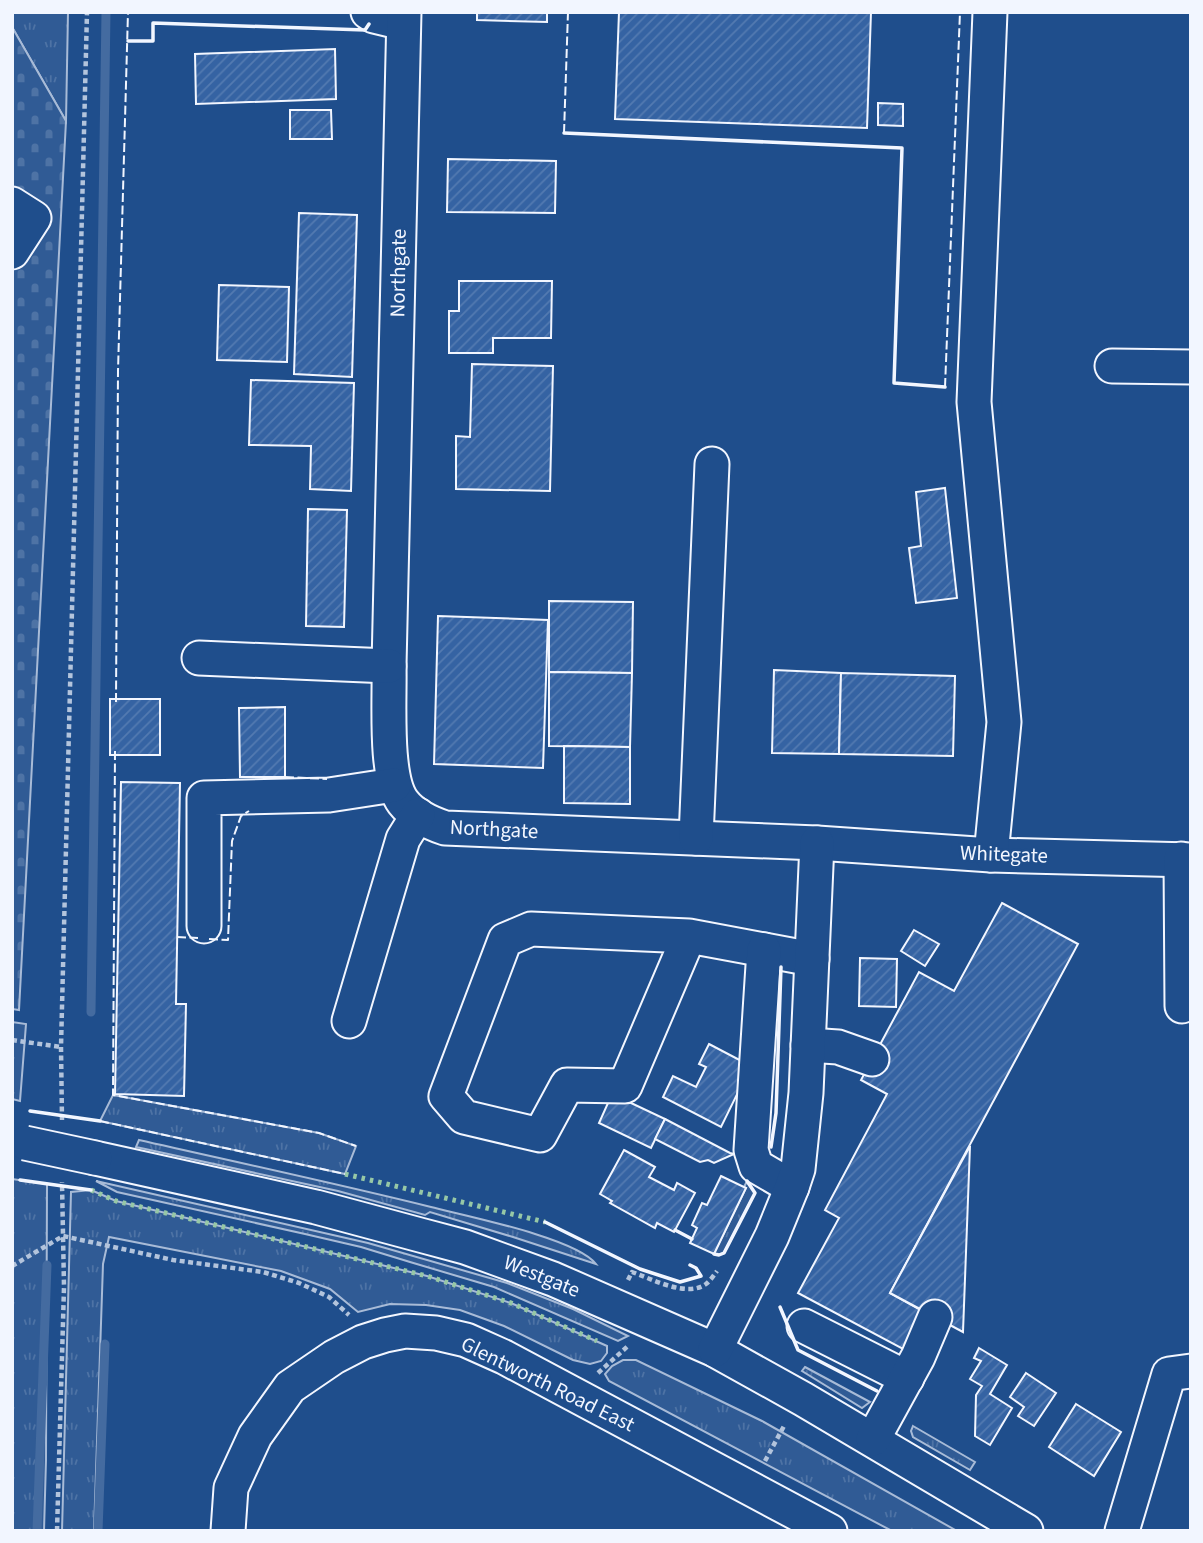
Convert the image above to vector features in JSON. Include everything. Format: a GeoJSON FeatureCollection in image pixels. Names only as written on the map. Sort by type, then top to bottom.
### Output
{"type":"FeatureCollection","features":[{"type":"Feature","properties":{"kind":"street"},"geometry":{"type":"LineString","coordinates":[[368,12],[374,16],[404,18]]}},
{"type":"Feature","properties":{"kind":"street"},"geometry":{"type":"LineString","coordinates":[[990,12],[974,402],[1004,722],[991,855]]}},
{"type":"Feature","properties":{"kind":"street","name":"Northgate"},"geometry":{"type":"LineString","coordinates":[[404,18],[389,666],[390,742],[394,785],[404,803],[418,815],[445,828],[817,843]]}},
{"type":"Feature","properties":{"kind":"street"},"geometry":{"type":"LineString","coordinates":[[12,204],[34,218],[12,253]]}},
{"type":"Feature","properties":{"kind":"street"},"geometry":{"type":"LineString","coordinates":[[1112,366],[1191,367]]}},
{"type":"Feature","properties":{"kind":"street"},"geometry":{"type":"LineString","coordinates":[[696,838],[712,464]]}},
{"type":"Feature","properties":{"kind":"street"},"geometry":{"type":"LineString","coordinates":[[199,658],[389,666]]}},
{"type":"Feature","properties":{"kind":"street"},"geometry":{"type":"LineString","coordinates":[[204,926],[204,799],[329,795],[394,785]]}},
{"type":"Feature","properties":{"kind":"street"},"geometry":{"type":"LineString","coordinates":[[349,1021],[403,839],[418,815]]}},
{"type":"Feature","properties":{"kind":"street"},"geometry":{"type":"LineString","coordinates":[[715,1350],[772,1236],[798,1169],[806,1093],[817,843]]}},
{"type":"Feature","properties":{"kind":"street","name":"Whitegate"},"geometry":{"type":"LineString","coordinates":[[817,843],[991,855],[1186,859]]}},
{"type":"Feature","properties":{"kind":"street"},"geometry":{"type":"LineString","coordinates":[[1182,1006],[1186,859]]}},
{"type":"Feature","properties":{"kind":"street"},"geometry":{"type":"LineString","coordinates":[[689,936],[625,1086],[567,1085],[540,1135],[464,1117],[446,1096],[505,940],[531,929],[689,936],[812,959]]}},
{"type":"Feature","properties":{"kind":"street"},"geometry":{"type":"LineString","coordinates":[[764,950],[751,1150],[756,1166],[792,1187]]}},
{"type":"Feature","properties":{"kind":"street"},"geometry":{"type":"LineString","coordinates":[[808,1045],[838,1047],[872,1059]]}},
{"type":"Feature","properties":{"kind":"street","name":"Westgate"},"geometry":{"type":"LineString","coordinates":[[19,1141],[316,1207],[465,1247],[554,1279],[715,1350],[873,1439],[1026,1531]]}},
{"type":"Feature","properties":{"kind":"street"},"geometry":{"type":"LineString","coordinates":[[873,1439],[913,1367],[943,1322]]}},
{"type":"Feature","properties":{"kind":"street"},"geometry":{"type":"LineString","coordinates":[[804,1326],[913,1367]]}},
{"type":"Feature","properties":{"kind":"street","name":"Glentworth Road East"},"geometry":{"type":"LineString","coordinates":[[228,1531],[231,1488],[254,1436],[290,1387],[334,1357],[363,1342],[405,1331],[436,1333],[466,1340],[504,1357],[830,1531]]}},
{"type":"Feature","properties":{"kind":"street"},"geometry":{"type":"LineString","coordinates":[[1122,1531],[1169,1374],[1191,1371]]}},
{"type":"Feature","properties":{"kind":"path"},"geometry":{"type":"LineString","coordinates":[[62,1128],[61,1047],[87,12]]}},
{"type":"Feature","properties":{"kind":"path"},"geometry":{"type":"LineString","coordinates":[[12,1040],[61,1047]]}},
{"type":"Feature","properties":{"kind":"path"},"geometry":{"type":"LineString","coordinates":[[57,1531],[64,1287],[62,1182]]}},
{"type":"Feature","properties":{"kind":"path"},"geometry":{"type":"LineString","coordinates":[[12,1266],[63,1236],[173,1260],[262,1272],[299,1283],[329,1297],[350,1316],[363,1342]]}},
{"type":"Feature","properties":{"kind":"path"},"geometry":{"type":"LineString","coordinates":[[629,1278],[632,1272],[685,1290],[705,1285],[708,1281]]}},
{"type":"Feature","properties":{"kind":"path"},"geometry":{"type":"LineString","coordinates":[[656,1289],[659,1281]]}},
{"type":"Feature","properties":{"kind":"path"},"geometry":{"type":"LineString","coordinates":[[574,1394],[631,1344]]}},
{"type":"Feature","properties":{"kind":"path"},"geometry":{"type":"LineString","coordinates":[[761,1468],[784,1426]]}},
{"type":"Feature","properties":{"kind":"green space"},"geometry":{"type":"Polygon","coordinates":[[[12,12],[68,12],[66,121],[12,27],[12,12]]]}},
{"type":"Feature","properties":{"kind":"green space"},"geometry":{"type":"Polygon","coordinates":[[[12,27],[66,121],[19,1010],[12,1009],[12,27]]]}},
{"type":"Feature","properties":{"kind":"green space"},"geometry":{"type":"Polygon","coordinates":[[[12,1022],[26,1024],[20,1101],[12,1099],[12,1022]]]}},
{"type":"Feature","properties":{"kind":"green space"},"geometry":{"type":"Polygon","coordinates":[[[113,1095],[319,1133],[356,1146],[345,1174],[100,1121],[113,1095]]]}},
{"type":"Feature","properties":{"kind":"green space"},"geometry":{"type":"Polygon","coordinates":[[[139,1140],[519,1229],[567,1245],[585,1254],[596,1264],[430,1212],[425,1215],[338,1191],[136,1147],[139,1140]]]}},
{"type":"Feature","properties":{"kind":"green space"},"geometry":{"type":"Polygon","coordinates":[[[12,1179],[47,1184],[44,1531],[12,1531],[12,1179]]]}},
{"type":"Feature","properties":{"kind":"green space"},"geometry":{"type":"Polygon","coordinates":[[[96,1181],[368,1243],[507,1283],[573,1309],[628,1336],[618,1341],[494,1287],[361,1247],[117,1192],[96,1181]]]}},
{"type":"Feature","properties":{"kind":"green space"},"geometry":{"type":"Polygon","coordinates":[[[747,1181],[755,1193],[724,1253],[714,1254],[746,1188],[744,1187],[747,1181]]]}},
{"type":"Feature","properties":{"kind":"green space"},"geometry":{"type":"Polygon","coordinates":[[[91,1190],[116,1201],[427,1276],[511,1303],[607,1346],[607,1353],[601,1361],[590,1364],[573,1360],[504,1326],[460,1310],[390,1304],[358,1312],[330,1289],[281,1271],[109,1237],[103,1264],[94,1531],[62,1531],[71,1192],[91,1190]]]}},
{"type":"Feature","properties":{"kind":"green space"},"geometry":{"type":"Polygon","coordinates":[[[623,1360],[636,1360],[762,1421],[957,1531],[892,1531],[609,1381],[605,1374],[623,1360]]]}},
{"type":"Feature","properties":{"kind":"green space"},"geometry":{"type":"Polygon","coordinates":[[[805,1367],[870,1402],[862,1408],[802,1371],[805,1367]]]}},
{"type":"Feature","properties":{"kind":"green space"},"geometry":{"type":"Polygon","coordinates":[[[913,1426],[975,1462],[970,1470],[913,1437],[913,1426]]]}},
{"type":"Feature","properties":{"kind":"building"},"geometry":{"type":"Polygon","coordinates":[[[477,12],[547,12],[547,22],[477,20],[477,12]]]}},
{"type":"Feature","properties":{"kind":"building"},"geometry":{"type":"Polygon","coordinates":[[[619,12],[871,12],[867,128],[615,119],[619,12]]]}},
{"type":"Feature","properties":{"kind":"building"},"geometry":{"type":"Polygon","coordinates":[[[335,49],[336,99],[196,104],[195,54],[335,49]]]}},
{"type":"Feature","properties":{"kind":"building"},"geometry":{"type":"Polygon","coordinates":[[[878,103],[903,104],[903,126],[878,125],[878,103]]]}},
{"type":"Feature","properties":{"kind":"building"},"geometry":{"type":"Polygon","coordinates":[[[290,110],[331,110],[332,139],[290,139],[290,110]]]}},
{"type":"Feature","properties":{"kind":"building"},"geometry":{"type":"Polygon","coordinates":[[[448,159],[556,161],[555,213],[447,212],[448,159]]]}},
{"type":"Feature","properties":{"kind":"building"},"geometry":{"type":"Polygon","coordinates":[[[299,213],[357,215],[352,377],[294,374],[299,213]]]}},
{"type":"Feature","properties":{"kind":"building"},"geometry":{"type":"Polygon","coordinates":[[[459,281],[552,281],[551,338],[493,338],[493,353],[449,353],[449,311],[459,311],[459,281]]]}},
{"type":"Feature","properties":{"kind":"building"},"geometry":{"type":"Polygon","coordinates":[[[219,285],[289,287],[287,362],[217,360],[219,285]]]}},
{"type":"Feature","properties":{"kind":"building"},"geometry":{"type":"Polygon","coordinates":[[[472,364],[553,366],[550,491],[456,489],[456,436],[470,437],[472,364]]]}},
{"type":"Feature","properties":{"kind":"building"},"geometry":{"type":"Polygon","coordinates":[[[251,380],[354,383],[351,491],[310,489],[311,446],[249,445],[251,380]]]}},
{"type":"Feature","properties":{"kind":"building"},"geometry":{"type":"Polygon","coordinates":[[[945,488],[957,598],[916,603],[909,548],[921,546],[916,492],[945,488]]]}},
{"type":"Feature","properties":{"kind":"building"},"geometry":{"type":"Polygon","coordinates":[[[308,509],[347,510],[344,627],[306,626],[308,509]]]}},
{"type":"Feature","properties":{"kind":"building"},"geometry":{"type":"Polygon","coordinates":[[[549,601],[633,602],[632,673],[549,672],[549,601]]]}},
{"type":"Feature","properties":{"kind":"building"},"geometry":{"type":"Polygon","coordinates":[[[438,616],[548,620],[543,768],[434,764],[438,616]]]}},
{"type":"Feature","properties":{"kind":"building"},"geometry":{"type":"Polygon","coordinates":[[[774,670],[841,673],[839,754],[772,753],[774,670]]]}},
{"type":"Feature","properties":{"kind":"building"},"geometry":{"type":"Polygon","coordinates":[[[549,672],[632,673],[630,747],[549,746],[549,672]]]}},
{"type":"Feature","properties":{"kind":"building"},"geometry":{"type":"Polygon","coordinates":[[[841,673],[955,676],[953,756],[839,754],[841,673]]]}},
{"type":"Feature","properties":{"kind":"building"},"geometry":{"type":"Polygon","coordinates":[[[110,699],[160,699],[160,755],[110,755],[110,699]]]}},
{"type":"Feature","properties":{"kind":"building"},"geometry":{"type":"Polygon","coordinates":[[[285,707],[285,777],[240,777],[239,708],[285,707]]]}},
{"type":"Feature","properties":{"kind":"building"},"geometry":{"type":"Polygon","coordinates":[[[564,746],[630,747],[630,804],[564,803],[564,746]]]}},
{"type":"Feature","properties":{"kind":"building"},"geometry":{"type":"Polygon","coordinates":[[[121,782],[180,783],[176,1004],[186,1004],[184,1096],[115,1094],[121,782]]]}},
{"type":"Feature","properties":{"kind":"building"},"geometry":{"type":"Polygon","coordinates":[[[1002,903],[1078,944],[890,1293],[924,1312],[903,1349],[798,1293],[839,1218],[825,1210],[887,1094],[861,1080],[919,972],[954,991],[1002,903]]]}},
{"type":"Feature","properties":{"kind":"building"},"geometry":{"type":"Polygon","coordinates":[[[914,930],[939,944],[925,966],[901,951],[914,930]]]}},
{"type":"Feature","properties":{"kind":"building"},"geometry":{"type":"Polygon","coordinates":[[[860,958],[897,959],[896,1007],[859,1006],[860,958]]]}},
{"type":"Feature","properties":{"kind":"building"},"geometry":{"type":"Polygon","coordinates":[[[709,1044],[751,1066],[721,1127],[663,1097],[673,1076],[696,1087],[706,1067],[699,1064],[709,1044]]]}},
{"type":"Feature","properties":{"kind":"building"},"geometry":{"type":"Polygon","coordinates":[[[612,1094],[665,1119],[651,1148],[599,1123],[612,1094]]]}},
{"type":"Feature","properties":{"kind":"building"},"geometry":{"type":"Polygon","coordinates":[[[665,1119],[734,1154],[714,1163],[708,1160],[700,1162],[655,1139],[665,1119]]]}},
{"type":"Feature","properties":{"kind":"building"},"geometry":{"type":"Polygon","coordinates":[[[970,1146],[963,1332],[890,1293],[970,1146]]]}},
{"type":"Feature","properties":{"kind":"building"},"geometry":{"type":"Polygon","coordinates":[[[624,1150],[655,1167],[649,1177],[674,1190],[677,1183],[695,1193],[674,1232],[657,1223],[655,1228],[610,1203],[612,1201],[600,1194],[624,1150]]]}},
{"type":"Feature","properties":{"kind":"building"},"geometry":{"type":"Polygon","coordinates":[[[721,1176],[746,1188],[714,1254],[690,1243],[697,1228],[692,1225],[702,1203],[707,1205],[721,1176]]]}},
{"type":"Feature","properties":{"kind":"building"},"geometry":{"type":"Polygon","coordinates":[[[979,1348],[1007,1365],[990,1394],[1012,1408],[990,1445],[975,1436],[976,1395],[982,1386],[970,1379],[981,1361],[974,1358],[979,1348]]]}},
{"type":"Feature","properties":{"kind":"building"},"geometry":{"type":"Polygon","coordinates":[[[1026,1373],[1056,1393],[1034,1426],[1018,1416],[1024,1407],[1010,1397],[1026,1373]]]}},
{"type":"Feature","properties":{"kind":"building"},"geometry":{"type":"Polygon","coordinates":[[[1076,1404],[1121,1432],[1094,1476],[1049,1447],[1076,1404]]]}},
{"type":"Feature","properties":{"kind":"waterway"},"geometry":{"type":"LineString","coordinates":[[91,1012],[106,12]]}},
{"type":"Feature","properties":{"kind":"waterway"},"geometry":{"type":"LineString","coordinates":[[37,1531],[47,1265]]}},
{"type":"Feature","properties":{"kind":"waterway"},"geometry":{"type":"LineString","coordinates":[[98,1531],[105,1344]]}},
{"type":"Feature","properties":{"kind":"hedge"},"geometry":{"type":"LineString","coordinates":[[345,1174],[545,1222]]}},
{"type":"Feature","properties":{"kind":"hedge"},"geometry":{"type":"LineString","coordinates":[[91,1190],[116,1201],[427,1276],[511,1303],[597,1341]]}},
{"type":"Feature","properties":{"kind":"fence"},"geometry":{"type":"LineString","coordinates":[[116,702],[118,371],[128,12]]}},
{"type":"Feature","properties":{"kind":"fence"},"geometry":{"type":"LineString","coordinates":[[564,133],[568,12]]}},
{"type":"Feature","properties":{"kind":"fence"},"geometry":{"type":"LineString","coordinates":[[945,387],[960,12]]}},
{"type":"Feature","properties":{"kind":"fence"},"geometry":{"type":"LineString","coordinates":[[115,751],[113,1095],[319,1133],[356,1146]]}},
{"type":"Feature","properties":{"kind":"fence"},"geometry":{"type":"LineString","coordinates":[[285,777],[327,779]]}},
{"type":"Feature","properties":{"kind":"fence"},"geometry":{"type":"LineString","coordinates":[[209,939],[228,940],[232,841],[241,816],[249,811]]}},
{"type":"Feature","properties":{"kind":"fence"},"geometry":{"type":"LineString","coordinates":[[177,937],[198,938]]}},
{"type":"Feature","properties":{"kind":"fence"},"geometry":{"type":"LineString","coordinates":[[100,1121],[345,1174]]}},
{"type":"Feature","properties":{"kind":"wall"},"geometry":{"type":"LineString","coordinates":[[128,41],[153,41],[153,23],[365,30],[369,24]]}},
{"type":"Feature","properties":{"kind":"wall"},"geometry":{"type":"LineString","coordinates":[[564,133],[902,148],[894,383],[945,387]]}},
{"type":"Feature","properties":{"kind":"wall"},"geometry":{"type":"LineString","coordinates":[[771,1147],[776,1113],[781,967]]}},
{"type":"Feature","properties":{"kind":"wall"},"geometry":{"type":"LineString","coordinates":[[30,1111],[100,1121]]}},
{"type":"Feature","properties":{"kind":"wall"},"geometry":{"type":"LineString","coordinates":[[20,1180],[91,1190]]}},
{"type":"Feature","properties":{"kind":"wall"},"geometry":{"type":"LineString","coordinates":[[714,1254],[724,1253],[755,1193],[747,1181]]}},
{"type":"Feature","properties":{"kind":"wall"},"geometry":{"type":"LineString","coordinates":[[545,1222],[640,1269],[680,1282],[701,1276],[696,1268],[690,1265]]}},
{"type":"Feature","properties":{"kind":"wall"},"geometry":{"type":"LineString","coordinates":[[675,1230],[692,1239]]}},
{"type":"Feature","properties":{"kind":"wall"},"geometry":{"type":"LineString","coordinates":[[780,1307],[798,1350],[877,1391]]}}]}
